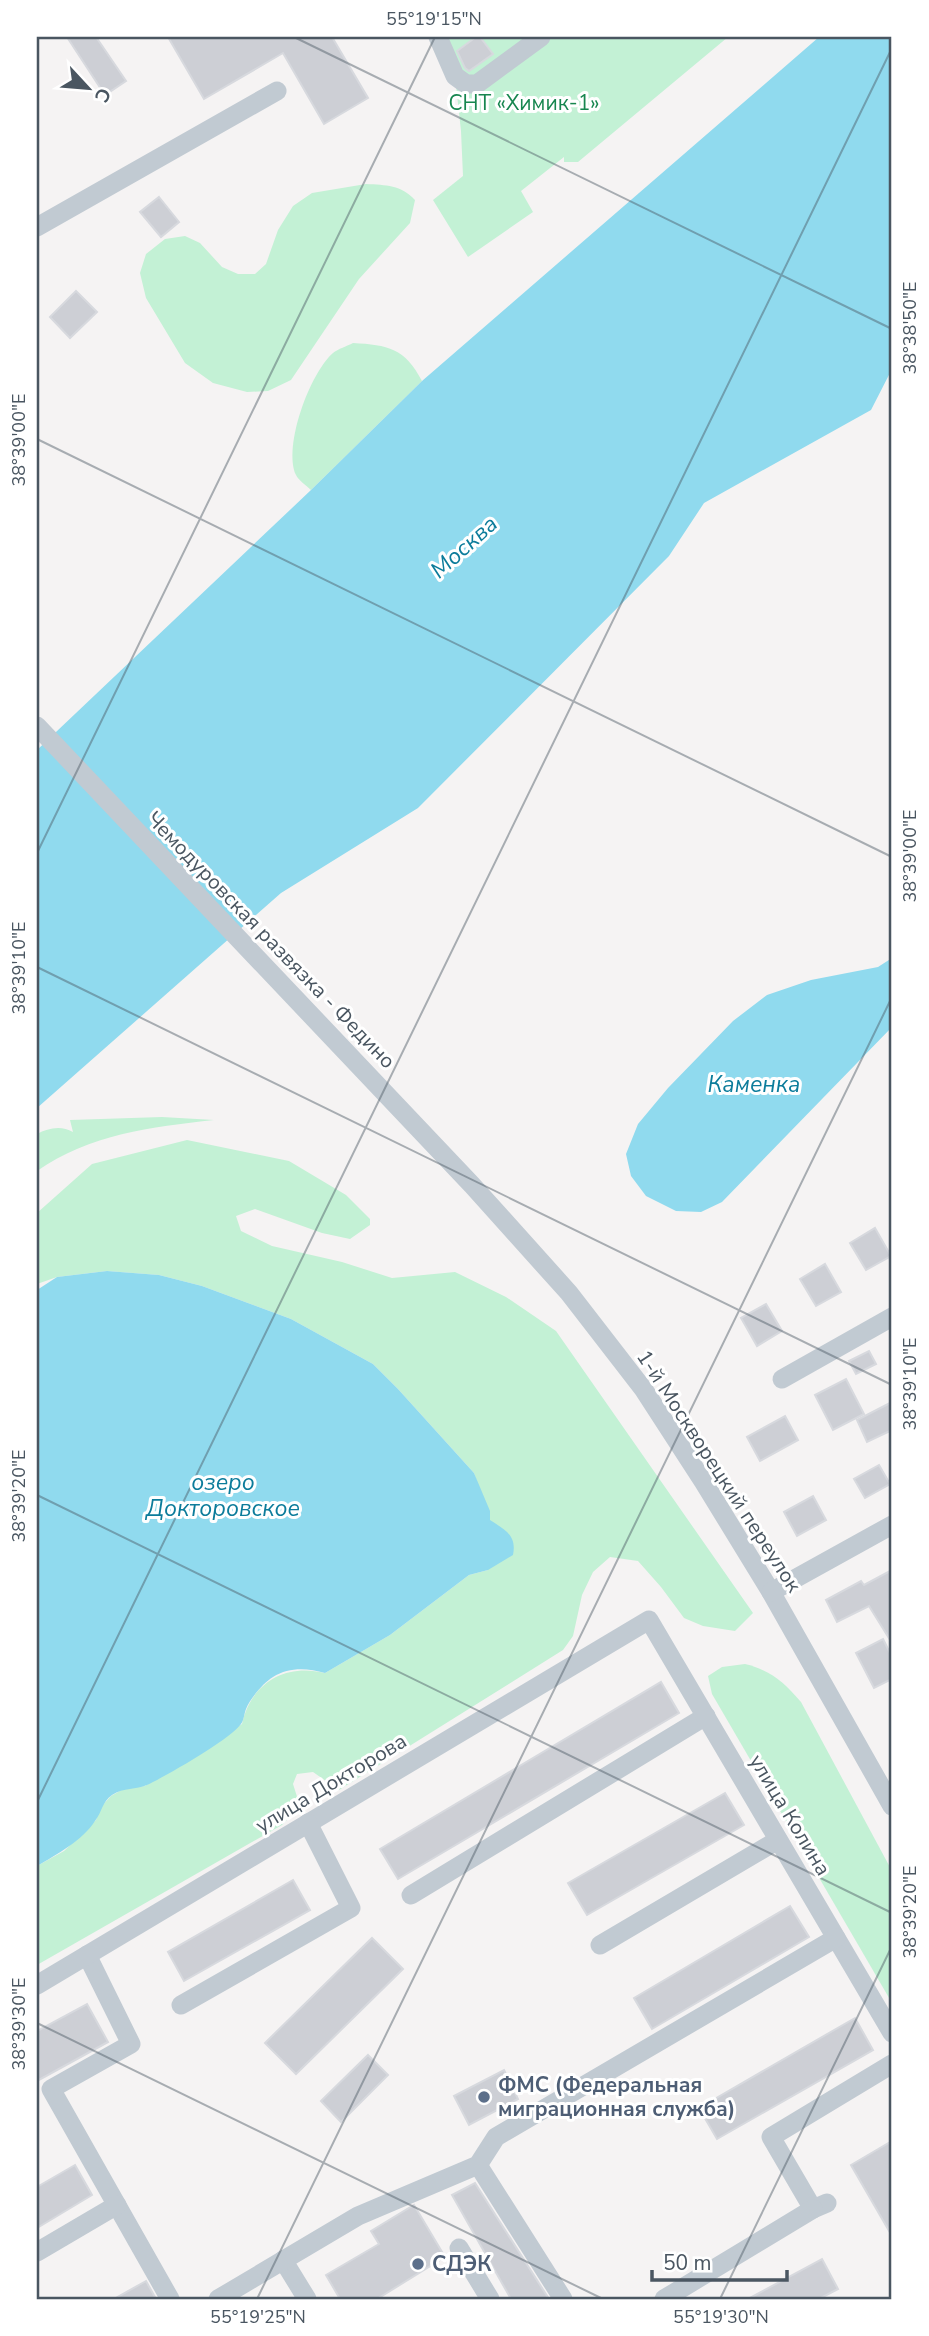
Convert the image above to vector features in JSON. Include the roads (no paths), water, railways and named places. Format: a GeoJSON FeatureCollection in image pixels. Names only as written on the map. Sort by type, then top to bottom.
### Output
{"type":"FeatureCollection","features":[{"type":"Feature","properties":{"kind":"street"},"geometry":{"type":"LineString","coordinates":[[438,37],[455,76],[466,85],[477,84],[541,37]]}},
{"type":"Feature","properties":{"kind":"street"},"geometry":{"type":"LineString","coordinates":[[37,227],[277,91]]}},
{"type":"Feature","properties":{"kind":"street","name":"Чемодуровская развязка - Федино"},"geometry":{"type":"LineString","coordinates":[[37,726],[472,1185]]}},
{"type":"Feature","properties":{"kind":"street","name":"1-й Москворецкий переулок"},"geometry":{"type":"LineString","coordinates":[[472,1185],[569,1293],[644,1390],[771,1592],[890,1794]]}},
{"type":"Feature","properties":{"kind":"street"},"geometry":{"type":"LineString","coordinates":[[782,1379],[892,1317]]}},
{"type":"Feature","properties":{"kind":"street"},"geometry":{"type":"LineString","coordinates":[[771,1592],[892,1525]]}},
{"type":"Feature","properties":{"kind":"street","name":"улица Колина"},"geometry":{"type":"LineString","coordinates":[[649,1620],[892,2033]]}},
{"type":"Feature","properties":{"kind":"street","name":"улица Докторова"},"geometry":{"type":"LineString","coordinates":[[37,1985],[649,1620]]}},
{"type":"Feature","properties":{"kind":"street"},"geometry":{"type":"LineString","coordinates":[[411,1895],[706,1716]]}},
{"type":"Feature","properties":{"kind":"street"},"geometry":{"type":"LineString","coordinates":[[181,2005],[351,1908],[308,1823]]}},
{"type":"Feature","properties":{"kind":"street"},"geometry":{"type":"LineString","coordinates":[[600,1945],[778,1840]]}},
{"type":"Feature","properties":{"kind":"street"},"geometry":{"type":"LineString","coordinates":[[218,2299],[358,2216],[478,2165],[496,2137],[836,1938]]}},
{"type":"Feature","properties":{"kind":"street"},"geometry":{"type":"LineString","coordinates":[[87,1955],[131,2044],[51,2088],[170,2299]]}},
{"type":"Feature","properties":{"kind":"street"},"geometry":{"type":"LineString","coordinates":[[664,2299],[820,2206],[771,2137],[892,2064]]}},
{"type":"Feature","properties":{"kind":"street"},"geometry":{"type":"LineString","coordinates":[[478,2165],[563,2299]]}},
{"type":"Feature","properties":{"kind":"street"},"geometry":{"type":"LineString","coordinates":[[37,2252],[117,2205]]}},
{"type":"Feature","properties":{"kind":"street"},"geometry":{"type":"LineString","coordinates":[[459,2248],[490,2299]]}},
{"type":"Feature","properties":{"kind":"street"},"geometry":{"type":"LineString","coordinates":[[283,2260],[307,2299]]}},
{"type":"Feature","properties":{"kind":"water","name":"Москва"},"geometry":{"type":"Polygon","coordinates":[[[819,37],[892,37],[892,369],[871,410],[704,503],[669,556],[418,808],[281,893],[37,1108],[37,750],[422,381],[819,37]]]}},
{"type":"Feature","properties":{"kind":"water","name":"Каменка"},"geometry":{"type":"Polygon","coordinates":[[[892,958],[892,1027],[722,1202],[701,1212],[676,1211],[646,1196],[631,1176],[626,1154],[638,1124],[668,1088],[733,1021],[767,995],[811,980],[878,967],[892,958]]]}},
{"type":"Feature","properties":{"kind":"water","name":"озеро Докторовское"},"geometry":{"type":"Polygon","coordinates":[[[107,1271],[159,1275],[202,1286],[291,1319],[373,1364],[474,1473],[490,1511],[490,1520],[505,1530],[514,1548],[513,1555],[488,1570],[469,1575],[390,1635],[325,1673],[298,1669],[273,1677],[254,1696],[235,1731],[197,1757],[143,1787],[112,1795],[84,1834],[37,1866],[37,1290],[57,1277],[107,1271]]]}},
{"type":"Feature","properties":{"kind":"place","name":"ФМС (Федеральная миграционная служба)"},"geometry":{"type":"Point","coordinates":[484,2097]}},
{"type":"Feature","properties":{"kind":"place","name":"СДЭК"},"geometry":{"type":"Point","coordinates":[418,2264]}},
{"type":"Feature","properties":{"kind":"park label","name":"СНТ «Химик-1»"},"geometry":{"type":"Point","coordinates":[524,103]}}]}
